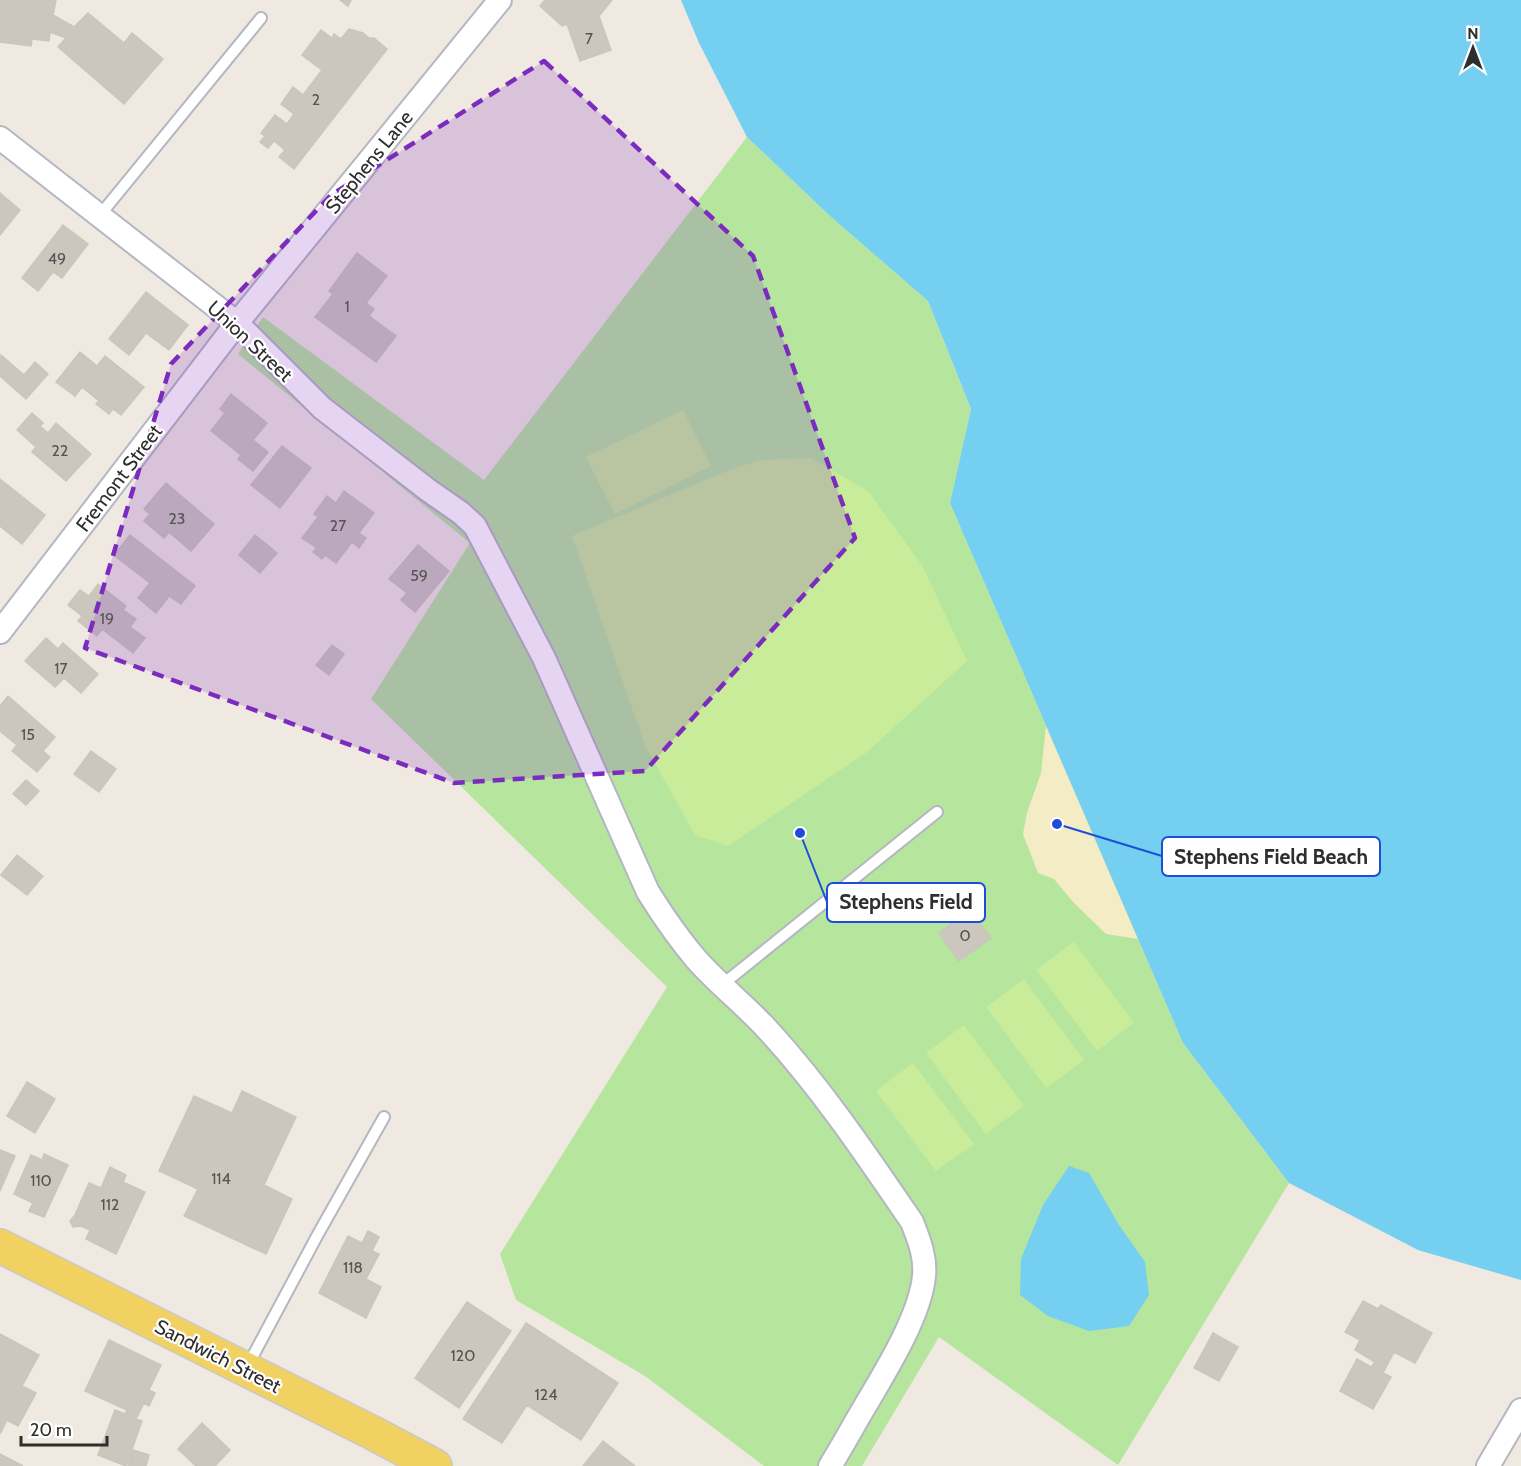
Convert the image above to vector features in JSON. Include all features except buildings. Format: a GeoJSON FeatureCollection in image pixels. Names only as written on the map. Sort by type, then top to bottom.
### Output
{"type":"FeatureCollection","features":[{"type":"Feature","properties":{"kind":"main road","name":"Sandwich Street"},"geometry":{"type":"LineString","coordinates":[[0,1246],[433,1465]]}},
{"type":"Feature","properties":{"kind":"street","name":"Stephens Lane"},"geometry":{"type":"LineString","coordinates":[[237,323],[500,0]]}},
{"type":"Feature","properties":{"kind":"street","name":"Union Street"},"geometry":{"type":"LineString","coordinates":[[0,138],[237,323],[322,408],[475,526],[544,658],[648,892],[668,923],[698,961],[767,1029],[822,1096],[912,1222],[924,1259],[924,1276],[920,1296],[895,1353],[831,1466]]}},
{"type":"Feature","properties":{"kind":"street","name":"Fremont Street"},"geometry":{"type":"LineString","coordinates":[[0,632],[237,323]]}},
{"type":"Feature","properties":{"kind":"street"},"geometry":{"type":"LineString","coordinates":[[1488,1466],[1521,1410]]}},
{"type":"Feature","properties":{"kind":"lane"},"geometry":{"type":"LineString","coordinates":[[100,215],[261,18]]}},
{"type":"Feature","properties":{"kind":"lane"},"geometry":{"type":"LineString","coordinates":[[723,984],[937,812]]}},
{"type":"Feature","properties":{"kind":"lane"},"geometry":{"type":"LineString","coordinates":[[245,1370],[316,1236],[384,1117]]}},
{"type":"Feature","properties":{"kind":"highlighted area"},"geometry":{"type":"Polygon","coordinates":[[[544,61],[753,256],[855,538],[645,771],[454,783],[85,648],[171,364],[331,195],[544,61]]]}},
{"type":"Feature","properties":{"kind":"green space"},"geometry":{"type":"Polygon","coordinates":[[[747,137],[830,216],[928,301],[971,409],[950,503],[1183,1043],[1289,1183],[1118,1465],[939,1337],[862,1466],[764,1466],[645,1376],[516,1300],[500,1254],[667,987],[371,699],[470,543],[238,354],[263,317],[484,480],[747,137]]]}},
{"type":"Feature","properties":{"kind":"green space"},"geometry":{"type":"Polygon","coordinates":[[[683,410],[711,466],[615,514],[586,457],[683,410]]]}},
{"type":"Feature","properties":{"kind":"green space"},"geometry":{"type":"Polygon","coordinates":[[[811,458],[869,492],[923,567],[967,661],[867,752],[728,846],[695,835],[645,745],[572,536],[727,471],[760,460],[811,458]]]}},
{"type":"Feature","properties":{"kind":"green space"},"geometry":{"type":"Polygon","coordinates":[[[1074,942],[1134,1023],[1097,1051],[1036,970],[1074,942]]]}},
{"type":"Feature","properties":{"kind":"green space"},"geometry":{"type":"Polygon","coordinates":[[[1024,979],[1084,1060],[1046,1088],[986,1007],[1024,979]]]}},
{"type":"Feature","properties":{"kind":"green space"},"geometry":{"type":"Polygon","coordinates":[[[964,1025],[1024,1106],[986,1134],[926,1053],[964,1025]]]}},
{"type":"Feature","properties":{"kind":"green space"},"geometry":{"type":"Polygon","coordinates":[[[913,1063],[974,1144],[936,1171],[876,1091],[913,1063]]]}},
{"type":"Feature","properties":{"kind":"sand"},"geometry":{"type":"Polygon","coordinates":[[[1046,726],[1138,939],[1106,934],[1073,902],[1054,879],[1038,873],[1023,834],[1027,813],[1041,773],[1046,726]]]}},
{"type":"Feature","properties":{"kind":"water"},"geometry":{"type":"Polygon","coordinates":[[[681,0],[1521,0],[1521,1280],[1418,1250],[1289,1183],[1183,1043],[950,503],[971,409],[928,301],[830,216],[747,137],[699,43],[681,0]]]}},
{"type":"Feature","properties":{"kind":"water"},"geometry":{"type":"Polygon","coordinates":[[[1069,1166],[1089,1173],[1119,1225],[1145,1262],[1149,1295],[1129,1326],[1089,1331],[1048,1316],[1020,1295],[1021,1259],[1043,1205],[1069,1166]]]}},
{"type":"Feature","properties":{"kind":"place","name":"Stephens Field Beach"},"geometry":{"type":"Point","coordinates":[1057,824]}},
{"type":"Feature","properties":{"kind":"place","name":"Stephens Field"},"geometry":{"type":"Point","coordinates":[800,833]}}]}
